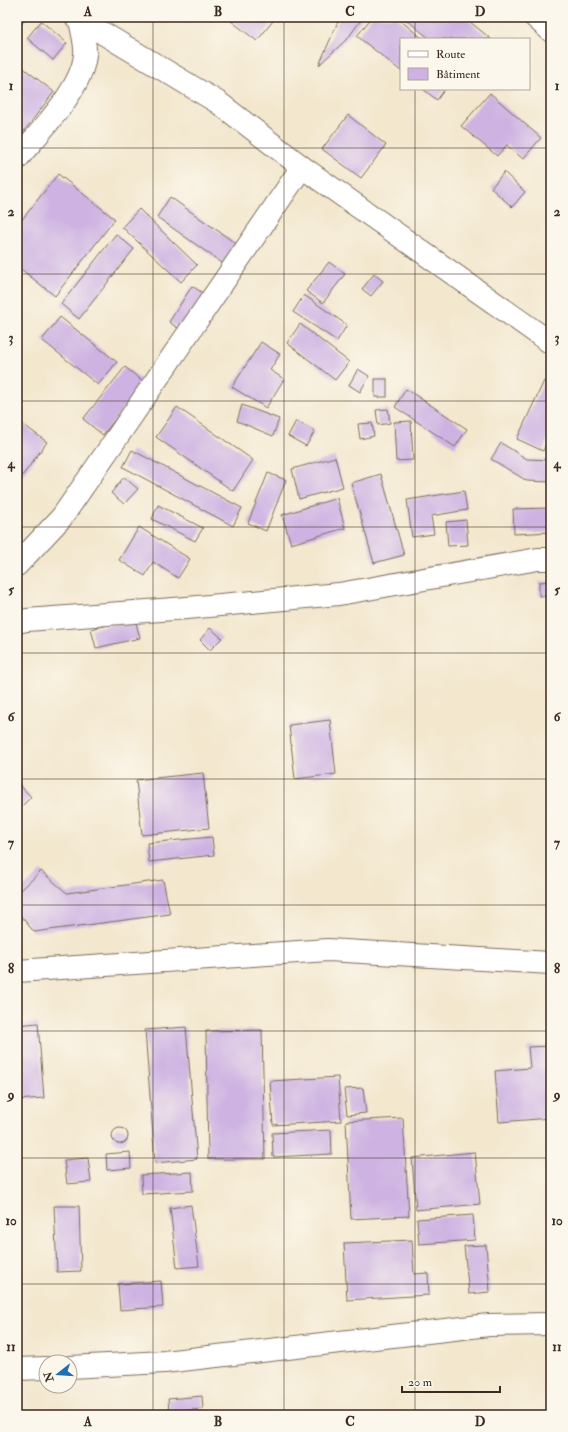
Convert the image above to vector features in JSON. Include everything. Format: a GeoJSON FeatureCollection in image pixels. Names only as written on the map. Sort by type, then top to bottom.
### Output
{"type":"FeatureCollection","features":[{"type":"Feature","properties":{"kind":"street"},"geometry":{"type":"LineString","coordinates":[[535,17],[551,31]]}},
{"type":"Feature","properties":{"kind":"street"},"geometry":{"type":"LineString","coordinates":[[17,159],[59,108],[79,78],[86,53],[78,19]]}},
{"type":"Feature","properties":{"kind":"street"},"geometry":{"type":"LineString","coordinates":[[78,19],[219,103],[302,167],[551,343]]}},
{"type":"Feature","properties":{"kind":"street"},"geometry":{"type":"LineString","coordinates":[[17,565],[62,517],[302,167]]}},
{"type":"Feature","properties":{"kind":"street"},"geometry":{"type":"LineString","coordinates":[[17,622],[339,594],[538,559],[551,559]]}},
{"type":"Feature","properties":{"kind":"street"},"geometry":{"type":"LineString","coordinates":[[17,971],[328,950],[551,963]]}},
{"type":"Feature","properties":{"kind":"street"},"geometry":{"type":"LineString","coordinates":[[78,1367],[164,1362],[489,1325],[551,1324]]}},
{"type":"Feature","properties":{"kind":"street"},"geometry":{"type":"LineString","coordinates":[[17,1370],[38,1369]]}},
{"type":"Feature","properties":{"kind":"building"},"geometry":{"type":"Polygon","coordinates":[[[17,17],[27,17],[17,30],[17,17]]]}},
{"type":"Feature","properties":{"kind":"building"},"geometry":{"type":"Polygon","coordinates":[[[226,17],[276,17],[257,41],[226,17]]]}},
{"type":"Feature","properties":{"kind":"building"},"geometry":{"type":"Polygon","coordinates":[[[340,17],[363,17],[348,38],[319,65],[340,17]]]}},
{"type":"Feature","properties":{"kind":"building"},"geometry":{"type":"Polygon","coordinates":[[[372,17],[396,17],[422,38],[400,38],[400,70],[357,36],[372,17]]]}},
{"type":"Feature","properties":{"kind":"building"},"geometry":{"type":"Polygon","coordinates":[[[403,17],[464,17],[490,38],[429,38],[403,17]]]}},
{"type":"Feature","properties":{"kind":"building"},"geometry":{"type":"Polygon","coordinates":[[[41,21],[67,43],[53,60],[27,38],[41,21]]]}},
{"type":"Feature","properties":{"kind":"building"},"geometry":{"type":"Polygon","coordinates":[[[17,63],[54,92],[21,135],[17,132],[17,63]]]}},
{"type":"Feature","properties":{"kind":"building"},"geometry":{"type":"Polygon","coordinates":[[[424,90],[444,90],[437,100],[424,90]]]}},
{"type":"Feature","properties":{"kind":"building"},"geometry":{"type":"Polygon","coordinates":[[[490,93],[541,138],[523,159],[507,145],[497,156],[461,126],[490,93]]]}},
{"type":"Feature","properties":{"kind":"building"},"geometry":{"type":"Polygon","coordinates":[[[348,115],[386,145],[361,178],[322,149],[348,115]]]}},
{"type":"Feature","properties":{"kind":"building"},"geometry":{"type":"Polygon","coordinates":[[[504,172],[525,192],[512,207],[491,188],[504,172]]]}},
{"type":"Feature","properties":{"kind":"building"},"geometry":{"type":"Polygon","coordinates":[[[58,174],[115,219],[55,296],[17,266],[17,226],[58,174]]]}},
{"type":"Feature","properties":{"kind":"building"},"geometry":{"type":"Polygon","coordinates":[[[170,197],[238,245],[225,265],[157,217],[170,197]]]}},
{"type":"Feature","properties":{"kind":"building"},"geometry":{"type":"Polygon","coordinates":[[[139,209],[197,265],[181,282],[122,227],[139,209]]]}},
{"type":"Feature","properties":{"kind":"building"},"geometry":{"type":"Polygon","coordinates":[[[116,234],[134,249],[79,319],[61,304],[116,234]]]}},
{"type":"Feature","properties":{"kind":"building"},"geometry":{"type":"Polygon","coordinates":[[[329,262],[345,274],[323,303],[306,291],[329,262]]]}},
{"type":"Feature","properties":{"kind":"building"},"geometry":{"type":"Polygon","coordinates":[[[374,274],[383,281],[371,296],[362,289],[374,274]]]}},
{"type":"Feature","properties":{"kind":"building"},"geometry":{"type":"Polygon","coordinates":[[[192,286],[209,297],[185,333],[169,322],[192,286]]]}},
{"type":"Feature","properties":{"kind":"building"},"geometry":{"type":"Polygon","coordinates":[[[304,295],[347,325],[337,341],[293,312],[304,295]]]}},
{"type":"Feature","properties":{"kind":"building"},"geometry":{"type":"Polygon","coordinates":[[[60,317],[117,362],[98,385],[42,340],[60,317]]]}},
{"type":"Feature","properties":{"kind":"building"},"geometry":{"type":"Polygon","coordinates":[[[300,324],[349,362],[335,380],[287,343],[300,324]]]}},
{"type":"Feature","properties":{"kind":"building"},"geometry":{"type":"Polygon","coordinates":[[[261,342],[280,354],[270,370],[284,379],[266,408],[232,387],[261,342]]]}},
{"type":"Feature","properties":{"kind":"building"},"geometry":{"type":"Polygon","coordinates":[[[125,367],[144,382],[103,435],[83,419],[125,367]]]}},
{"type":"Feature","properties":{"kind":"building"},"geometry":{"type":"Polygon","coordinates":[[[358,369],[369,376],[360,392],[349,385],[358,369]]]}},
{"type":"Feature","properties":{"kind":"building"},"geometry":{"type":"Polygon","coordinates":[[[375,379],[387,379],[387,397],[375,397],[375,379]]]}},
{"type":"Feature","properties":{"kind":"building"},"geometry":{"type":"Polygon","coordinates":[[[544,381],[551,384],[551,441],[548,439],[543,451],[517,439],[544,381]]]}},
{"type":"Feature","properties":{"kind":"building"},"geometry":{"type":"Polygon","coordinates":[[[406,389],[467,429],[455,447],[395,407],[406,389]]]}},
{"type":"Feature","properties":{"kind":"building"},"geometry":{"type":"Polygon","coordinates":[[[242,405],[279,419],[273,436],[237,421],[242,405]]]}},
{"type":"Feature","properties":{"kind":"building"},"geometry":{"type":"Polygon","coordinates":[[[177,407],[253,460],[233,491],[156,437],[177,407]]]}},
{"type":"Feature","properties":{"kind":"building"},"geometry":{"type":"Polygon","coordinates":[[[388,409],[390,423],[378,425],[376,410],[388,409]]]}},
{"type":"Feature","properties":{"kind":"building"},"geometry":{"type":"Polygon","coordinates":[[[17,420],[47,442],[17,483],[17,420]]]}},
{"type":"Feature","properties":{"kind":"building"},"geometry":{"type":"Polygon","coordinates":[[[296,421],[315,431],[306,446],[288,436],[296,421]]]}},
{"type":"Feature","properties":{"kind":"building"},"geometry":{"type":"Polygon","coordinates":[[[411,421],[413,460],[396,461],[394,422],[411,421]]]}},
{"type":"Feature","properties":{"kind":"building"},"geometry":{"type":"Polygon","coordinates":[[[372,423],[374,436],[360,439],[358,424],[372,423]]]}},
{"type":"Feature","properties":{"kind":"building"},"geometry":{"type":"Polygon","coordinates":[[[501,443],[527,459],[551,460],[551,482],[527,481],[491,459],[501,443]]]}},
{"type":"Feature","properties":{"kind":"building"},"geometry":{"type":"Polygon","coordinates":[[[132,450],[242,508],[233,526],[123,467],[132,450]]]}},
{"type":"Feature","properties":{"kind":"building"},"geometry":{"type":"Polygon","coordinates":[[[335,457],[343,487],[299,499],[292,469],[335,457]]]}},
{"type":"Feature","properties":{"kind":"building"},"geometry":{"type":"Polygon","coordinates":[[[268,473],[286,480],[266,531],[248,523],[268,473]]]}},
{"type":"Feature","properties":{"kind":"building"},"geometry":{"type":"Polygon","coordinates":[[[381,474],[404,555],[374,563],[351,483],[381,474]]]}},
{"type":"Feature","properties":{"kind":"building"},"geometry":{"type":"Polygon","coordinates":[[[124,477],[138,489],[124,504],[111,493],[124,477]]]}},
{"type":"Feature","properties":{"kind":"building"},"geometry":{"type":"Polygon","coordinates":[[[464,491],[467,510],[431,516],[434,534],[412,537],[407,500],[464,491]]]}},
{"type":"Feature","properties":{"kind":"building"},"geometry":{"type":"Polygon","coordinates":[[[337,498],[345,528],[291,544],[282,515],[337,498]]]}},
{"type":"Feature","properties":{"kind":"building"},"geometry":{"type":"Polygon","coordinates":[[[158,505],[203,528],[195,541],[152,519],[158,505]]]}},
{"type":"Feature","properties":{"kind":"building"},"geometry":{"type":"Polygon","coordinates":[[[551,508],[551,532],[514,534],[513,509],[551,508]]]}},
{"type":"Feature","properties":{"kind":"building"},"geometry":{"type":"Polygon","coordinates":[[[466,520],[468,545],[448,546],[446,522],[466,520]]]}},
{"type":"Feature","properties":{"kind":"building"},"geometry":{"type":"Polygon","coordinates":[[[139,527],[190,559],[178,578],[153,562],[145,576],[119,560],[139,527]]]}},
{"type":"Feature","properties":{"kind":"building"},"geometry":{"type":"Polygon","coordinates":[[[551,581],[551,596],[539,596],[539,582],[551,581]]]}},
{"type":"Feature","properties":{"kind":"building"},"geometry":{"type":"Polygon","coordinates":[[[135,619],[140,638],[96,648],[91,629],[135,619]]]}},
{"type":"Feature","properties":{"kind":"building"},"geometry":{"type":"Polygon","coordinates":[[[210,628],[222,638],[210,650],[200,640],[210,628]]]}},
{"type":"Feature","properties":{"kind":"building"},"geometry":{"type":"Polygon","coordinates":[[[330,720],[336,774],[295,779],[289,725],[330,720]]]}},
{"type":"Feature","properties":{"kind":"building"},"geometry":{"type":"Polygon","coordinates":[[[203,773],[209,828],[142,835],[136,780],[203,773]]]}},
{"type":"Feature","properties":{"kind":"building"},"geometry":{"type":"Polygon","coordinates":[[[17,782],[31,797],[17,811],[17,782]]]}},
{"type":"Feature","properties":{"kind":"building"},"geometry":{"type":"Polygon","coordinates":[[[212,837],[214,855],[149,862],[147,843],[212,837]]]}},
{"type":"Feature","properties":{"kind":"building"},"geometry":{"type":"Polygon","coordinates":[[[41,871],[67,893],[163,880],[170,914],[34,932],[17,911],[17,894],[41,871]]]}},
{"type":"Feature","properties":{"kind":"building"},"geometry":{"type":"Polygon","coordinates":[[[38,1023],[44,1098],[17,1100],[17,1025],[38,1023]]]}},
{"type":"Feature","properties":{"kind":"building"},"geometry":{"type":"Polygon","coordinates":[[[186,1027],[197,1159],[155,1163],[145,1030],[186,1027]]]}},
{"type":"Feature","properties":{"kind":"building"},"geometry":{"type":"Polygon","coordinates":[[[262,1030],[265,1159],[208,1159],[206,1031],[262,1030]]]}},
{"type":"Feature","properties":{"kind":"building"},"geometry":{"type":"Polygon","coordinates":[[[551,1046],[551,1118],[499,1122],[495,1071],[530,1068],[528,1047],[551,1046]]]}},
{"type":"Feature","properties":{"kind":"building"},"geometry":{"type":"Polygon","coordinates":[[[338,1077],[341,1121],[273,1125],[270,1081],[338,1077]]]}},
{"type":"Feature","properties":{"kind":"building"},"geometry":{"type":"Polygon","coordinates":[[[363,1088],[366,1113],[347,1115],[344,1089],[363,1088]]]}},
{"type":"Feature","properties":{"kind":"building"},"geometry":{"type":"Polygon","coordinates":[[[403,1118],[409,1216],[351,1219],[346,1121],[403,1118]]]}},
{"type":"Feature","properties":{"kind":"building"},"geometry":{"type":"Polygon","coordinates":[[[120,1128],[127,1133],[128,1136],[123,1143],[120,1144],[113,1139],[112,1136],[117,1129],[120,1128]]]}},
{"type":"Feature","properties":{"kind":"building"},"geometry":{"type":"Polygon","coordinates":[[[331,1130],[332,1154],[273,1157],[272,1133],[331,1130]]]}},
{"type":"Feature","properties":{"kind":"building"},"geometry":{"type":"Polygon","coordinates":[[[130,1152],[131,1168],[107,1170],[106,1154],[130,1152]]]}},
{"type":"Feature","properties":{"kind":"building"},"geometry":{"type":"Polygon","coordinates":[[[475,1152],[480,1204],[416,1210],[412,1158],[475,1152]]]}},
{"type":"Feature","properties":{"kind":"building"},"geometry":{"type":"Polygon","coordinates":[[[88,1158],[91,1182],[67,1184],[64,1160],[88,1158]]]}},
{"type":"Feature","properties":{"kind":"building"},"geometry":{"type":"Polygon","coordinates":[[[192,1172],[193,1191],[142,1194],[141,1175],[192,1172]]]}},
{"type":"Feature","properties":{"kind":"building"},"geometry":{"type":"Polygon","coordinates":[[[191,1205],[199,1266],[177,1268],[170,1208],[191,1205]]]}},
{"type":"Feature","properties":{"kind":"building"},"geometry":{"type":"Polygon","coordinates":[[[54,1206],[79,1206],[81,1271],[57,1272],[54,1206]]]}},
{"type":"Feature","properties":{"kind":"building"},"geometry":{"type":"Polygon","coordinates":[[[473,1215],[475,1240],[419,1244],[417,1219],[473,1215]]]}},
{"type":"Feature","properties":{"kind":"building"},"geometry":{"type":"Polygon","coordinates":[[[412,1240],[414,1274],[428,1273],[429,1295],[347,1300],[344,1243],[412,1240]]]}},
{"type":"Feature","properties":{"kind":"building"},"geometry":{"type":"Polygon","coordinates":[[[486,1245],[490,1292],[469,1294],[464,1246],[486,1245]]]}},
{"type":"Feature","properties":{"kind":"building"},"geometry":{"type":"Polygon","coordinates":[[[161,1281],[163,1307],[120,1310],[118,1284],[161,1281]]]}},
{"type":"Feature","properties":{"kind":"building"},"geometry":{"type":"Polygon","coordinates":[[[202,1396],[203,1409],[169,1412],[168,1399],[202,1396]]]}}]}
